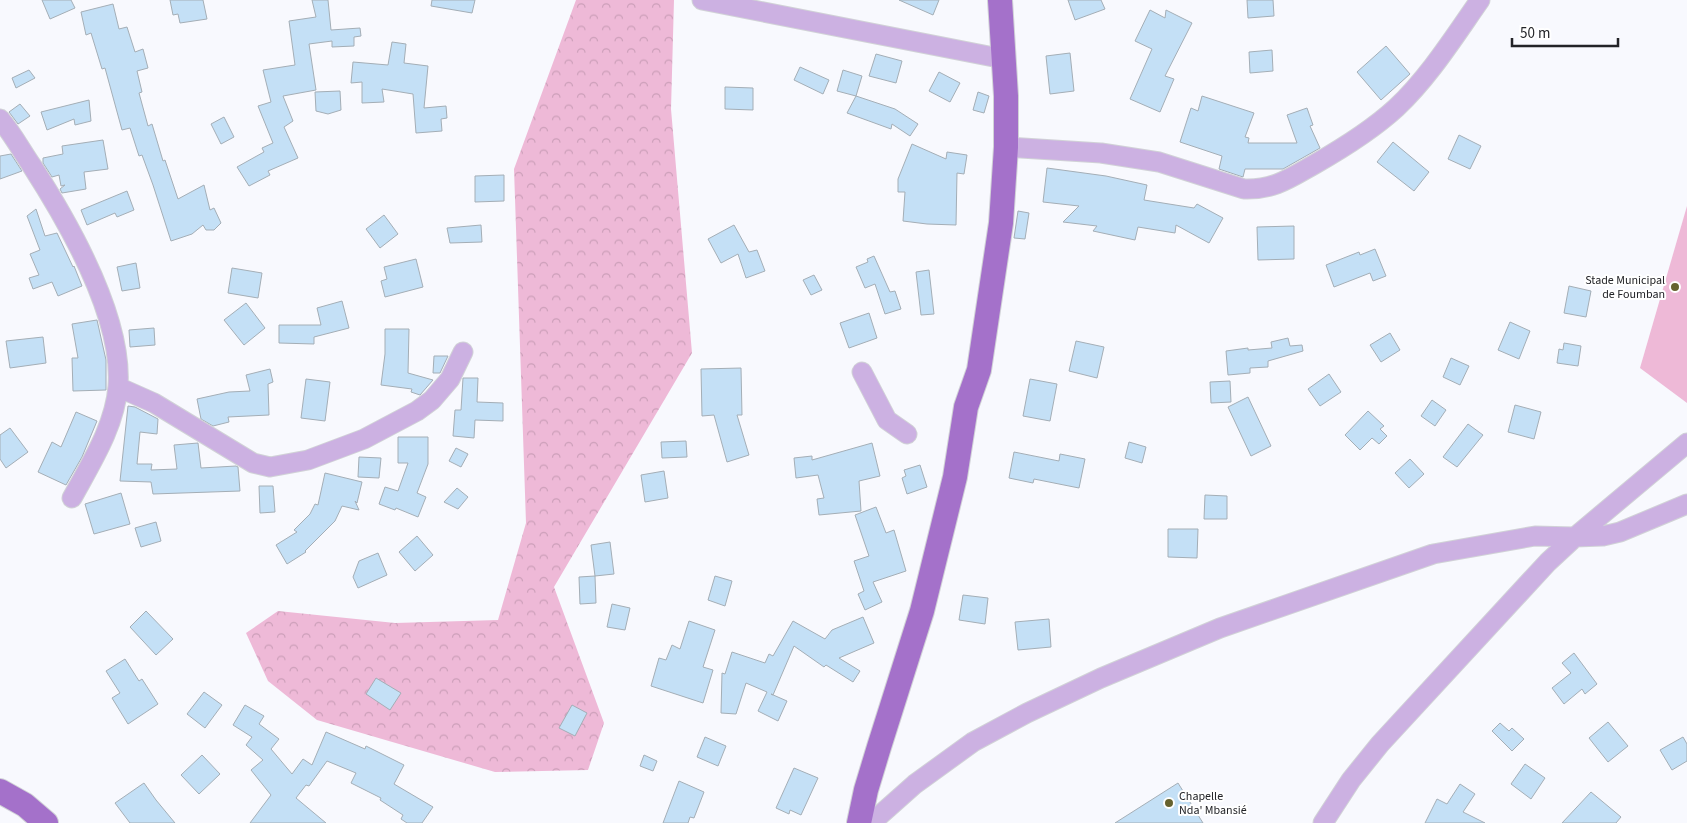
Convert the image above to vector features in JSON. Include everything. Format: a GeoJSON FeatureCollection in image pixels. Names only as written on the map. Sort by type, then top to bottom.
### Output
{"type":"FeatureCollection","features":[{"type":"Feature","properties":{"kind":"main road"},"geometry":{"type":"LineString","coordinates":[[859,823],[879,747],[922,611],[955,477],[966,407],[979,370],[1001,223],[1006,147],[1004,59],[1000,0]]}},
{"type":"Feature","properties":{"kind":"main road"},"geometry":{"type":"LineString","coordinates":[[0,791],[24,805],[46,823]]}},
{"type":"Feature","properties":{"kind":"street"},"geometry":{"type":"LineString","coordinates":[[702,0],[1004,59]]}},
{"type":"Feature","properties":{"kind":"street"},"geometry":{"type":"LineString","coordinates":[[1006,147],[1101,153],[1159,162],[1244,189],[1259,189],[1279,184],[1342,148],[1396,108],[1435,64],[1480,0]]}},
{"type":"Feature","properties":{"kind":"street"},"geometry":{"type":"LineString","coordinates":[[0,119],[43,184],[76,239],[101,299],[114,339],[118,363],[118,387],[111,421],[72,498]]}},
{"type":"Feature","properties":{"kind":"street"},"geometry":{"type":"LineString","coordinates":[[118,387],[154,403],[253,463],[270,467],[308,460],[364,439],[417,411],[432,400],[450,379],[463,352]]}},
{"type":"Feature","properties":{"kind":"street"},"geometry":{"type":"LineString","coordinates":[[862,372],[887,420],[908,434]]}},
{"type":"Feature","properties":{"kind":"street"},"geometry":{"type":"LineString","coordinates":[[1323,823],[1351,780],[1380,744],[1548,562],[1687,443]]}},
{"type":"Feature","properties":{"kind":"street"},"geometry":{"type":"LineString","coordinates":[[871,823],[915,784],[973,742],[1027,713],[1084,686],[1220,628],[1433,554],[1536,536],[1603,536],[1620,532],[1687,504]]}},
{"type":"Feature","properties":{"kind":"green space"},"geometry":{"type":"Polygon","coordinates":[[[576,0],[674,0],[671,109],[692,353],[554,587],[604,723],[588,770],[495,772],[317,720],[268,681],[246,633],[278,611],[395,623],[498,620],[526,523],[514,169],[576,0]]]}},
{"type":"Feature","properties":{"kind":"green space","name":"Stade Municipal de Foumban"},"geometry":{"type":"Polygon","coordinates":[[[1687,206],[1687,403],[1640,368],[1687,206]]]}},
{"type":"Feature","properties":{"kind":"building"},"geometry":{"type":"Polygon","coordinates":[[[42,0],[71,0],[75,8],[50,19],[42,0]]]}},
{"type":"Feature","properties":{"kind":"building"},"geometry":{"type":"Polygon","coordinates":[[[170,0],[203,0],[207,19],[180,23],[178,14],[173,15],[170,0]]]}},
{"type":"Feature","properties":{"kind":"building"},"geometry":{"type":"Polygon","coordinates":[[[312,0],[328,0],[331,30],[360,28],[361,36],[354,37],[354,46],[332,47],[332,41],[309,44],[316,90],[283,96],[293,121],[284,127],[298,158],[268,171],[270,175],[249,186],[237,167],[264,152],[262,148],[273,143],[258,106],[271,102],[263,70],[295,65],[289,21],[316,17],[312,0]]]}},
{"type":"Feature","properties":{"kind":"building"},"geometry":{"type":"Polygon","coordinates":[[[432,0],[475,0],[472,13],[431,6],[432,0]]]}},
{"type":"Feature","properties":{"kind":"building"},"geometry":{"type":"Polygon","coordinates":[[[899,0],[939,0],[933,15],[899,0]]]}},
{"type":"Feature","properties":{"kind":"building"},"geometry":{"type":"Polygon","coordinates":[[[1068,0],[1101,0],[1105,9],[1075,20],[1068,0]]]}},
{"type":"Feature","properties":{"kind":"building"},"geometry":{"type":"Polygon","coordinates":[[[1247,0],[1273,0],[1274,16],[1248,18],[1247,0]]]}},
{"type":"Feature","properties":{"kind":"building"},"geometry":{"type":"Polygon","coordinates":[[[113,4],[119,29],[127,27],[135,52],[143,49],[148,68],[137,71],[142,92],[139,93],[148,126],[152,124],[163,161],[165,160],[178,199],[204,185],[210,210],[214,208],[221,223],[214,230],[206,230],[203,225],[192,234],[171,241],[142,155],[139,156],[130,128],[122,130],[105,68],[102,69],[91,33],[86,35],[81,12],[113,4]]]}},
{"type":"Feature","properties":{"kind":"building"},"geometry":{"type":"Polygon","coordinates":[[[1150,10],[1165,18],[1166,10],[1192,23],[1165,76],[1174,79],[1160,112],[1130,99],[1152,49],[1135,41],[1150,10]]]}},
{"type":"Feature","properties":{"kind":"building"},"geometry":{"type":"Polygon","coordinates":[[[392,42],[406,44],[404,63],[428,66],[424,108],[446,106],[447,118],[441,119],[442,131],[416,133],[413,94],[382,89],[384,102],[362,103],[362,82],[351,83],[353,62],[388,65],[392,42]]]}},
{"type":"Feature","properties":{"kind":"building"},"geometry":{"type":"Polygon","coordinates":[[[1386,46],[1410,74],[1381,100],[1357,72],[1386,46]]]}},
{"type":"Feature","properties":{"kind":"building"},"geometry":{"type":"Polygon","coordinates":[[[1272,50],[1273,71],[1250,73],[1249,52],[1272,50]]]}},
{"type":"Feature","properties":{"kind":"building"},"geometry":{"type":"Polygon","coordinates":[[[1070,53],[1074,91],[1050,94],[1046,56],[1070,53]]]}},
{"type":"Feature","properties":{"kind":"building"},"geometry":{"type":"Polygon","coordinates":[[[876,54],[902,61],[896,83],[869,76],[876,54]]]}},
{"type":"Feature","properties":{"kind":"building"},"geometry":{"type":"Polygon","coordinates":[[[800,67],[829,80],[823,94],[794,80],[800,67]]]}},
{"type":"Feature","properties":{"kind":"building"},"geometry":{"type":"Polygon","coordinates":[[[29,70],[35,78],[16,88],[12,78],[29,70]]]}},
{"type":"Feature","properties":{"kind":"building"},"geometry":{"type":"Polygon","coordinates":[[[843,70],[862,76],[856,96],[837,91],[843,70]]]}},
{"type":"Feature","properties":{"kind":"building"},"geometry":{"type":"Polygon","coordinates":[[[939,72],[960,83],[950,102],[929,91],[939,72]]]}},
{"type":"Feature","properties":{"kind":"building"},"geometry":{"type":"Polygon","coordinates":[[[725,87],[753,88],[753,110],[725,109],[725,87]]]}},
{"type":"Feature","properties":{"kind":"building"},"geometry":{"type":"Polygon","coordinates":[[[340,91],[341,110],[328,114],[316,111],[315,92],[340,91]]]}},
{"type":"Feature","properties":{"kind":"building"},"geometry":{"type":"Polygon","coordinates":[[[978,92],[989,96],[984,113],[973,110],[978,92]]]}},
{"type":"Feature","properties":{"kind":"building"},"geometry":{"type":"Polygon","coordinates":[[[856,96],[895,109],[918,124],[910,136],[892,124],[891,129],[847,113],[856,96]]]}},
{"type":"Feature","properties":{"kind":"building"},"geometry":{"type":"Polygon","coordinates":[[[1202,96],[1254,113],[1245,137],[1249,138],[1248,143],[1297,143],[1287,115],[1307,108],[1313,125],[1310,126],[1320,148],[1283,169],[1245,169],[1243,177],[1219,169],[1222,156],[1180,142],[1191,108],[1198,111],[1202,96]]]}},
{"type":"Feature","properties":{"kind":"building"},"geometry":{"type":"Polygon","coordinates":[[[89,100],[91,121],[75,125],[74,119],[47,130],[41,112],[89,100]]]}},
{"type":"Feature","properties":{"kind":"building"},"geometry":{"type":"Polygon","coordinates":[[[20,104],[30,116],[18,124],[9,112],[20,104]]]}},
{"type":"Feature","properties":{"kind":"building"},"geometry":{"type":"Polygon","coordinates":[[[224,117],[234,137],[221,144],[211,124],[224,117]]]}},
{"type":"Feature","properties":{"kind":"building"},"geometry":{"type":"Polygon","coordinates":[[[1459,135],[1481,146],[1470,169],[1448,159],[1459,135]]]}},
{"type":"Feature","properties":{"kind":"building"},"geometry":{"type":"Polygon","coordinates":[[[103,140],[108,169],[84,172],[86,189],[62,193],[60,189],[65,185],[61,186],[59,175],[52,177],[43,163],[43,158],[63,154],[62,146],[103,140]]]}},
{"type":"Feature","properties":{"kind":"building"},"geometry":{"type":"Polygon","coordinates":[[[1393,142],[1429,172],[1414,191],[1377,162],[1393,142]]]}},
{"type":"Feature","properties":{"kind":"building"},"geometry":{"type":"Polygon","coordinates":[[[912,144],[946,159],[947,152],[967,155],[964,174],[957,173],[956,225],[903,221],[905,192],[898,192],[898,179],[912,144]]]}},
{"type":"Feature","properties":{"kind":"building"},"geometry":{"type":"Polygon","coordinates":[[[11,154],[22,171],[0,179],[0,156],[11,154]]]}},
{"type":"Feature","properties":{"kind":"building"},"geometry":{"type":"Polygon","coordinates":[[[1047,168],[1106,176],[1147,185],[1144,200],[1194,208],[1197,204],[1223,218],[1209,243],[1176,225],[1175,233],[1138,227],[1135,240],[1093,231],[1097,226],[1063,222],[1079,206],[1043,202],[1047,168]]]}},
{"type":"Feature","properties":{"kind":"building"},"geometry":{"type":"Polygon","coordinates":[[[504,175],[504,201],[475,202],[475,176],[504,175]]]}},
{"type":"Feature","properties":{"kind":"building"},"geometry":{"type":"Polygon","coordinates":[[[127,191],[134,210],[117,217],[115,213],[87,225],[81,210],[127,191]]]}},
{"type":"Feature","properties":{"kind":"building"},"geometry":{"type":"Polygon","coordinates":[[[36,209],[45,236],[57,233],[82,286],[58,296],[52,282],[33,289],[29,278],[39,275],[30,254],[40,250],[27,216],[36,209]]]}},
{"type":"Feature","properties":{"kind":"building"},"geometry":{"type":"Polygon","coordinates":[[[1018,211],[1029,213],[1025,239],[1014,238],[1018,211]]]}},
{"type":"Feature","properties":{"kind":"building"},"geometry":{"type":"Polygon","coordinates":[[[384,215],[398,234],[380,248],[366,229],[384,215]]]}},
{"type":"Feature","properties":{"kind":"building"},"geometry":{"type":"Polygon","coordinates":[[[481,225],[482,242],[450,243],[447,228],[481,225]]]}},
{"type":"Feature","properties":{"kind":"building"},"geometry":{"type":"Polygon","coordinates":[[[734,225],[749,252],[757,250],[765,271],[746,278],[738,254],[721,263],[708,239],[734,225]]]}},
{"type":"Feature","properties":{"kind":"building"},"geometry":{"type":"Polygon","coordinates":[[[1294,226],[1294,259],[1258,260],[1257,227],[1294,226]]]}},
{"type":"Feature","properties":{"kind":"building"},"geometry":{"type":"Polygon","coordinates":[[[1375,249],[1386,276],[1373,281],[1370,273],[1334,287],[1326,265],[1359,252],[1360,255],[1375,249]]]}},
{"type":"Feature","properties":{"kind":"building"},"geometry":{"type":"Polygon","coordinates":[[[874,256],[890,292],[895,291],[901,309],[885,314],[875,284],[865,288],[856,267],[868,262],[867,259],[874,256]]]}},
{"type":"Feature","properties":{"kind":"building"},"geometry":{"type":"Polygon","coordinates":[[[416,259],[423,287],[385,297],[381,281],[387,279],[384,267],[416,259]]]}},
{"type":"Feature","properties":{"kind":"building"},"geometry":{"type":"Polygon","coordinates":[[[136,263],[140,288],[122,291],[117,267],[136,263]]]}},
{"type":"Feature","properties":{"kind":"building"},"geometry":{"type":"Polygon","coordinates":[[[232,268],[262,273],[258,298],[228,293],[232,268]]]}},
{"type":"Feature","properties":{"kind":"building"},"geometry":{"type":"Polygon","coordinates":[[[929,270],[934,314],[921,315],[916,272],[929,270]]]}},
{"type":"Feature","properties":{"kind":"building"},"geometry":{"type":"Polygon","coordinates":[[[814,275],[822,290],[811,295],[803,280],[814,275]]]}},
{"type":"Feature","properties":{"kind":"building"},"geometry":{"type":"Polygon","coordinates":[[[1569,286],[1591,291],[1586,317],[1564,313],[1569,286]]]}},
{"type":"Feature","properties":{"kind":"building"},"geometry":{"type":"Polygon","coordinates":[[[342,301],[349,328],[314,337],[314,344],[279,343],[279,325],[321,325],[317,308],[342,301]]]}},
{"type":"Feature","properties":{"kind":"building"},"geometry":{"type":"Polygon","coordinates":[[[246,303],[265,328],[244,345],[224,320],[246,303]]]}},
{"type":"Feature","properties":{"kind":"building"},"geometry":{"type":"Polygon","coordinates":[[[869,313],[877,338],[849,348],[840,323],[869,313]]]}},
{"type":"Feature","properties":{"kind":"building"},"geometry":{"type":"Polygon","coordinates":[[[97,320],[106,360],[106,390],[73,391],[72,358],[78,358],[72,324],[97,320]]]}},
{"type":"Feature","properties":{"kind":"building"},"geometry":{"type":"Polygon","coordinates":[[[1510,322],[1530,331],[1519,359],[1498,350],[1510,322]]]}},
{"type":"Feature","properties":{"kind":"building"},"geometry":{"type":"Polygon","coordinates":[[[154,328],[155,345],[130,347],[129,330],[154,328]]]}},
{"type":"Feature","properties":{"kind":"building"},"geometry":{"type":"Polygon","coordinates":[[[385,329],[409,329],[408,373],[433,380],[420,395],[411,392],[412,389],[381,385],[385,354],[385,329]]]}},
{"type":"Feature","properties":{"kind":"building"},"geometry":{"type":"Polygon","coordinates":[[[1390,333],[1400,350],[1381,362],[1370,345],[1390,333]]]}},
{"type":"Feature","properties":{"kind":"building"},"geometry":{"type":"Polygon","coordinates":[[[43,337],[46,363],[10,368],[6,341],[43,337]]]}},
{"type":"Feature","properties":{"kind":"building"},"geometry":{"type":"Polygon","coordinates":[[[1288,338],[1290,346],[1302,345],[1303,351],[1268,361],[1268,367],[1250,368],[1250,373],[1228,375],[1226,351],[1248,348],[1248,350],[1272,348],[1271,342],[1288,338]]]}},
{"type":"Feature","properties":{"kind":"building"},"geometry":{"type":"Polygon","coordinates":[[[1076,341],[1104,347],[1097,378],[1069,371],[1076,341]]]}},
{"type":"Feature","properties":{"kind":"building"},"geometry":{"type":"Polygon","coordinates":[[[1564,343],[1581,346],[1578,366],[1557,363],[1559,349],[1563,350],[1564,343]]]}},
{"type":"Feature","properties":{"kind":"building"},"geometry":{"type":"Polygon","coordinates":[[[434,356],[448,356],[440,373],[433,373],[434,356]]]}},
{"type":"Feature","properties":{"kind":"building"},"geometry":{"type":"Polygon","coordinates":[[[1451,358],[1469,366],[1460,385],[1443,377],[1451,358]]]}},
{"type":"Feature","properties":{"kind":"building"},"geometry":{"type":"Polygon","coordinates":[[[741,368],[742,415],[737,415],[749,455],[727,462],[714,415],[702,416],[701,369],[741,368]]]}},
{"type":"Feature","properties":{"kind":"building"},"geometry":{"type":"Polygon","coordinates":[[[270,369],[273,382],[268,384],[269,415],[228,417],[229,422],[213,426],[201,419],[197,399],[229,392],[250,391],[246,375],[270,369]]]}},
{"type":"Feature","properties":{"kind":"building"},"geometry":{"type":"Polygon","coordinates":[[[1329,374],[1341,392],[1320,406],[1308,389],[1329,374]]]}},
{"type":"Feature","properties":{"kind":"building"},"geometry":{"type":"Polygon","coordinates":[[[463,378],[478,378],[477,402],[503,403],[503,421],[475,420],[474,438],[453,436],[455,410],[461,410],[463,378]]]}},
{"type":"Feature","properties":{"kind":"building"},"geometry":{"type":"Polygon","coordinates":[[[306,379],[330,382],[325,421],[301,418],[306,379]]]}},
{"type":"Feature","properties":{"kind":"building"},"geometry":{"type":"Polygon","coordinates":[[[1030,379],[1057,384],[1050,421],[1023,416],[1030,379]]]}},
{"type":"Feature","properties":{"kind":"building"},"geometry":{"type":"Polygon","coordinates":[[[1230,381],[1231,402],[1211,403],[1210,382],[1230,381]]]}},
{"type":"Feature","properties":{"kind":"building"},"geometry":{"type":"Polygon","coordinates":[[[1248,397],[1271,446],[1251,456],[1228,407],[1248,397]]]}},
{"type":"Feature","properties":{"kind":"building"},"geometry":{"type":"Polygon","coordinates":[[[1432,400],[1446,410],[1435,426],[1421,416],[1432,400]]]}},
{"type":"Feature","properties":{"kind":"building"},"geometry":{"type":"Polygon","coordinates":[[[1515,405],[1541,412],[1534,439],[1508,432],[1515,405]]]}},
{"type":"Feature","properties":{"kind":"building"},"geometry":{"type":"Polygon","coordinates":[[[128,406],[135,407],[158,419],[157,434],[140,432],[137,464],[152,464],[151,470],[177,469],[174,445],[198,443],[201,468],[238,467],[240,491],[153,494],[151,482],[120,481],[128,406]]]}},
{"type":"Feature","properties":{"kind":"building"},"geometry":{"type":"Polygon","coordinates":[[[1368,411],[1384,426],[1380,429],[1387,436],[1379,444],[1372,438],[1360,450],[1345,435],[1368,411]]]}},
{"type":"Feature","properties":{"kind":"building"},"geometry":{"type":"Polygon","coordinates":[[[76,412],[97,421],[82,457],[66,485],[38,472],[52,442],[61,447],[76,412]]]}},
{"type":"Feature","properties":{"kind":"building"},"geometry":{"type":"Polygon","coordinates":[[[1468,424],[1483,435],[1457,467],[1443,457],[1468,424]]]}},
{"type":"Feature","properties":{"kind":"building"},"geometry":{"type":"Polygon","coordinates":[[[10,428],[28,452],[6,468],[0,459],[0,435],[10,428]]]}},
{"type":"Feature","properties":{"kind":"building"},"geometry":{"type":"Polygon","coordinates":[[[398,437],[428,437],[428,464],[417,493],[426,497],[418,517],[396,508],[395,510],[379,504],[385,487],[398,491],[408,463],[398,463],[398,437]]]}},
{"type":"Feature","properties":{"kind":"building"},"geometry":{"type":"Polygon","coordinates":[[[686,441],[687,457],[662,458],[661,442],[686,441]]]}},
{"type":"Feature","properties":{"kind":"building"},"geometry":{"type":"Polygon","coordinates":[[[1129,442],[1146,447],[1142,463],[1125,458],[1129,442]]]}},
{"type":"Feature","properties":{"kind":"building"},"geometry":{"type":"Polygon","coordinates":[[[872,443],[880,476],[859,481],[861,511],[819,515],[817,499],[824,498],[818,475],[796,478],[794,458],[812,456],[812,460],[872,443]]]}},
{"type":"Feature","properties":{"kind":"building"},"geometry":{"type":"Polygon","coordinates":[[[456,448],[468,454],[461,467],[449,461],[456,448]]]}},
{"type":"Feature","properties":{"kind":"building"},"geometry":{"type":"Polygon","coordinates":[[[1014,452],[1059,461],[1060,454],[1085,459],[1079,488],[1034,479],[1033,483],[1009,478],[1014,452]]]}},
{"type":"Feature","properties":{"kind":"building"},"geometry":{"type":"Polygon","coordinates":[[[359,457],[381,458],[379,478],[358,477],[359,457]]]}},
{"type":"Feature","properties":{"kind":"building"},"geometry":{"type":"Polygon","coordinates":[[[1410,459],[1424,474],[1409,488],[1395,473],[1410,459]]]}},
{"type":"Feature","properties":{"kind":"building"},"geometry":{"type":"Polygon","coordinates":[[[920,465],[927,487],[907,494],[902,478],[906,476],[904,470],[920,465]]]}},
{"type":"Feature","properties":{"kind":"building"},"geometry":{"type":"Polygon","coordinates":[[[664,471],[668,498],[645,502],[641,475],[664,471]]]}},
{"type":"Feature","properties":{"kind":"building"},"geometry":{"type":"Polygon","coordinates":[[[325,473],[362,482],[357,503],[355,501],[359,510],[342,506],[335,521],[306,552],[287,564],[276,545],[297,532],[294,530],[310,514],[315,504],[318,505],[325,473]]]}},
{"type":"Feature","properties":{"kind":"building"},"geometry":{"type":"Polygon","coordinates":[[[259,486],[273,486],[275,512],[260,513],[259,486]]]}},
{"type":"Feature","properties":{"kind":"building"},"geometry":{"type":"Polygon","coordinates":[[[457,488],[468,497],[458,509],[444,502],[457,488]]]}},
{"type":"Feature","properties":{"kind":"building"},"geometry":{"type":"Polygon","coordinates":[[[121,493],[130,524],[94,534],[85,504],[121,493]]]}},
{"type":"Feature","properties":{"kind":"building"},"geometry":{"type":"Polygon","coordinates":[[[1205,495],[1227,496],[1227,519],[1204,519],[1205,495]]]}},
{"type":"Feature","properties":{"kind":"building"},"geometry":{"type":"Polygon","coordinates":[[[876,507],[886,533],[894,530],[906,571],[873,582],[882,602],[865,610],[858,594],[864,591],[854,561],[869,556],[855,515],[876,507]]]}},
{"type":"Feature","properties":{"kind":"building"},"geometry":{"type":"Polygon","coordinates":[[[156,522],[161,541],[141,547],[135,528],[156,522]]]}},
{"type":"Feature","properties":{"kind":"building"},"geometry":{"type":"Polygon","coordinates":[[[1168,529],[1198,529],[1197,558],[1168,557],[1168,529]]]}},
{"type":"Feature","properties":{"kind":"building"},"geometry":{"type":"Polygon","coordinates":[[[417,536],[433,555],[415,571],[399,552],[417,536]]]}},
{"type":"Feature","properties":{"kind":"building"},"geometry":{"type":"Polygon","coordinates":[[[610,542],[614,574],[595,576],[591,545],[610,542]]]}},
{"type":"Feature","properties":{"kind":"building"},"geometry":{"type":"Polygon","coordinates":[[[378,553],[387,575],[358,588],[353,577],[359,561],[378,553]]]}},
{"type":"Feature","properties":{"kind":"building"},"geometry":{"type":"Polygon","coordinates":[[[595,576],[596,603],[580,604],[579,577],[595,576]]]}},
{"type":"Feature","properties":{"kind":"building"},"geometry":{"type":"Polygon","coordinates":[[[715,576],[732,581],[725,606],[708,600],[715,576]]]}},
{"type":"Feature","properties":{"kind":"building"},"geometry":{"type":"Polygon","coordinates":[[[963,595],[988,598],[985,624],[959,620],[963,595]]]}},
{"type":"Feature","properties":{"kind":"building"},"geometry":{"type":"Polygon","coordinates":[[[612,604],[630,608],[625,630],[607,627],[612,604]]]}},
{"type":"Feature","properties":{"kind":"building"},"geometry":{"type":"Polygon","coordinates":[[[146,611],[173,639],[156,655],[130,627],[146,611]]]}},
{"type":"Feature","properties":{"kind":"building"},"geometry":{"type":"Polygon","coordinates":[[[863,617],[874,643],[839,658],[860,671],[853,682],[826,665],[824,667],[794,646],[773,695],[787,701],[778,721],[758,711],[767,692],[746,683],[736,714],[721,713],[722,673],[725,674],[732,652],[765,663],[769,654],[773,656],[793,621],[825,639],[832,630],[863,617]]]}},
{"type":"Feature","properties":{"kind":"building"},"geometry":{"type":"Polygon","coordinates":[[[1049,619],[1051,647],[1018,650],[1015,622],[1049,619]]]}},
{"type":"Feature","properties":{"kind":"building"},"geometry":{"type":"Polygon","coordinates":[[[689,621],[715,630],[703,667],[713,670],[703,703],[651,686],[659,658],[666,660],[672,645],[680,649],[689,621]]]}},
{"type":"Feature","properties":{"kind":"building"},"geometry":{"type":"Polygon","coordinates":[[[1574,653],[1597,684],[1585,694],[1582,689],[1564,704],[1552,688],[1571,673],[1562,663],[1574,653]]]}},
{"type":"Feature","properties":{"kind":"building"},"geometry":{"type":"Polygon","coordinates":[[[125,659],[139,681],[142,679],[158,704],[128,724],[112,698],[120,693],[106,671],[125,659]]]}},
{"type":"Feature","properties":{"kind":"building"},"geometry":{"type":"Polygon","coordinates":[[[376,678],[401,693],[390,710],[366,694],[376,678]]]}},
{"type":"Feature","properties":{"kind":"building"},"geometry":{"type":"Polygon","coordinates":[[[204,692],[222,705],[205,728],[187,714],[204,692]]]}},
{"type":"Feature","properties":{"kind":"building"},"geometry":{"type":"Polygon","coordinates":[[[245,705],[264,716],[259,724],[279,739],[271,749],[292,774],[303,759],[312,765],[326,732],[365,749],[366,746],[404,765],[394,784],[433,807],[422,823],[407,823],[401,819],[403,815],[380,800],[381,798],[351,783],[356,773],[327,761],[309,786],[306,785],[296,798],[326,823],[250,823],[271,795],[251,770],[263,760],[246,745],[252,737],[233,725],[245,705]]]}},
{"type":"Feature","properties":{"kind":"building"},"geometry":{"type":"Polygon","coordinates":[[[572,705],[587,713],[575,736],[559,728],[572,705]]]}},
{"type":"Feature","properties":{"kind":"building"},"geometry":{"type":"Polygon","coordinates":[[[1608,722],[1628,746],[1608,762],[1589,738],[1608,722]]]}},
{"type":"Feature","properties":{"kind":"building"},"geometry":{"type":"Polygon","coordinates":[[[1500,723],[1509,731],[1512,728],[1524,739],[1512,751],[1492,731],[1500,723]]]}},
{"type":"Feature","properties":{"kind":"building"},"geometry":{"type":"Polygon","coordinates":[[[705,737],[726,746],[718,766],[697,757],[705,737]]]}},
{"type":"Feature","properties":{"kind":"building"},"geometry":{"type":"Polygon","coordinates":[[[1683,737],[1687,744],[1687,761],[1672,770],[1660,750],[1683,737]]]}},
{"type":"Feature","properties":{"kind":"building"},"geometry":{"type":"Polygon","coordinates":[[[202,755],[220,774],[199,794],[181,775],[202,755]]]}},
{"type":"Feature","properties":{"kind":"building"},"geometry":{"type":"Polygon","coordinates":[[[644,755],[657,761],[653,771],[640,766],[644,755]]]}},
{"type":"Feature","properties":{"kind":"building"},"geometry":{"type":"Polygon","coordinates":[[[1525,764],[1545,778],[1531,799],[1511,784],[1525,764]]]}},
{"type":"Feature","properties":{"kind":"building"},"geometry":{"type":"Polygon","coordinates":[[[794,768],[818,778],[801,815],[790,810],[789,814],[776,808],[794,768]]]}},
{"type":"Feature","properties":{"kind":"building"},"geometry":{"type":"Polygon","coordinates":[[[679,781],[704,792],[694,818],[690,817],[688,823],[663,823],[679,781]]]}},
{"type":"Feature","properties":{"kind":"building"},"geometry":{"type":"Polygon","coordinates":[[[144,783],[175,823],[130,823],[115,803],[144,783]]]}},
{"type":"Feature","properties":{"kind":"building","name":"Chapelle Nda' Mbansié"},"geometry":{"type":"Polygon","coordinates":[[[1178,783],[1203,823],[1115,823],[1178,783]]]}},
{"type":"Feature","properties":{"kind":"building"},"geometry":{"type":"Polygon","coordinates":[[[1460,784],[1475,794],[1463,812],[1485,823],[1425,823],[1437,799],[1447,804],[1460,784]]]}},
{"type":"Feature","properties":{"kind":"building"},"geometry":{"type":"Polygon","coordinates":[[[1591,792],[1621,817],[1616,823],[1562,823],[1591,792]]]}},
{"type":"Feature","properties":{"kind":"place","name":"Stade Municipal de Foumban"},"geometry":{"type":"Point","coordinates":[1675,287]}},
{"type":"Feature","properties":{"kind":"place","name":"Chapelle Nda' Mbansié"},"geometry":{"type":"Point","coordinates":[1169,803]}}]}
